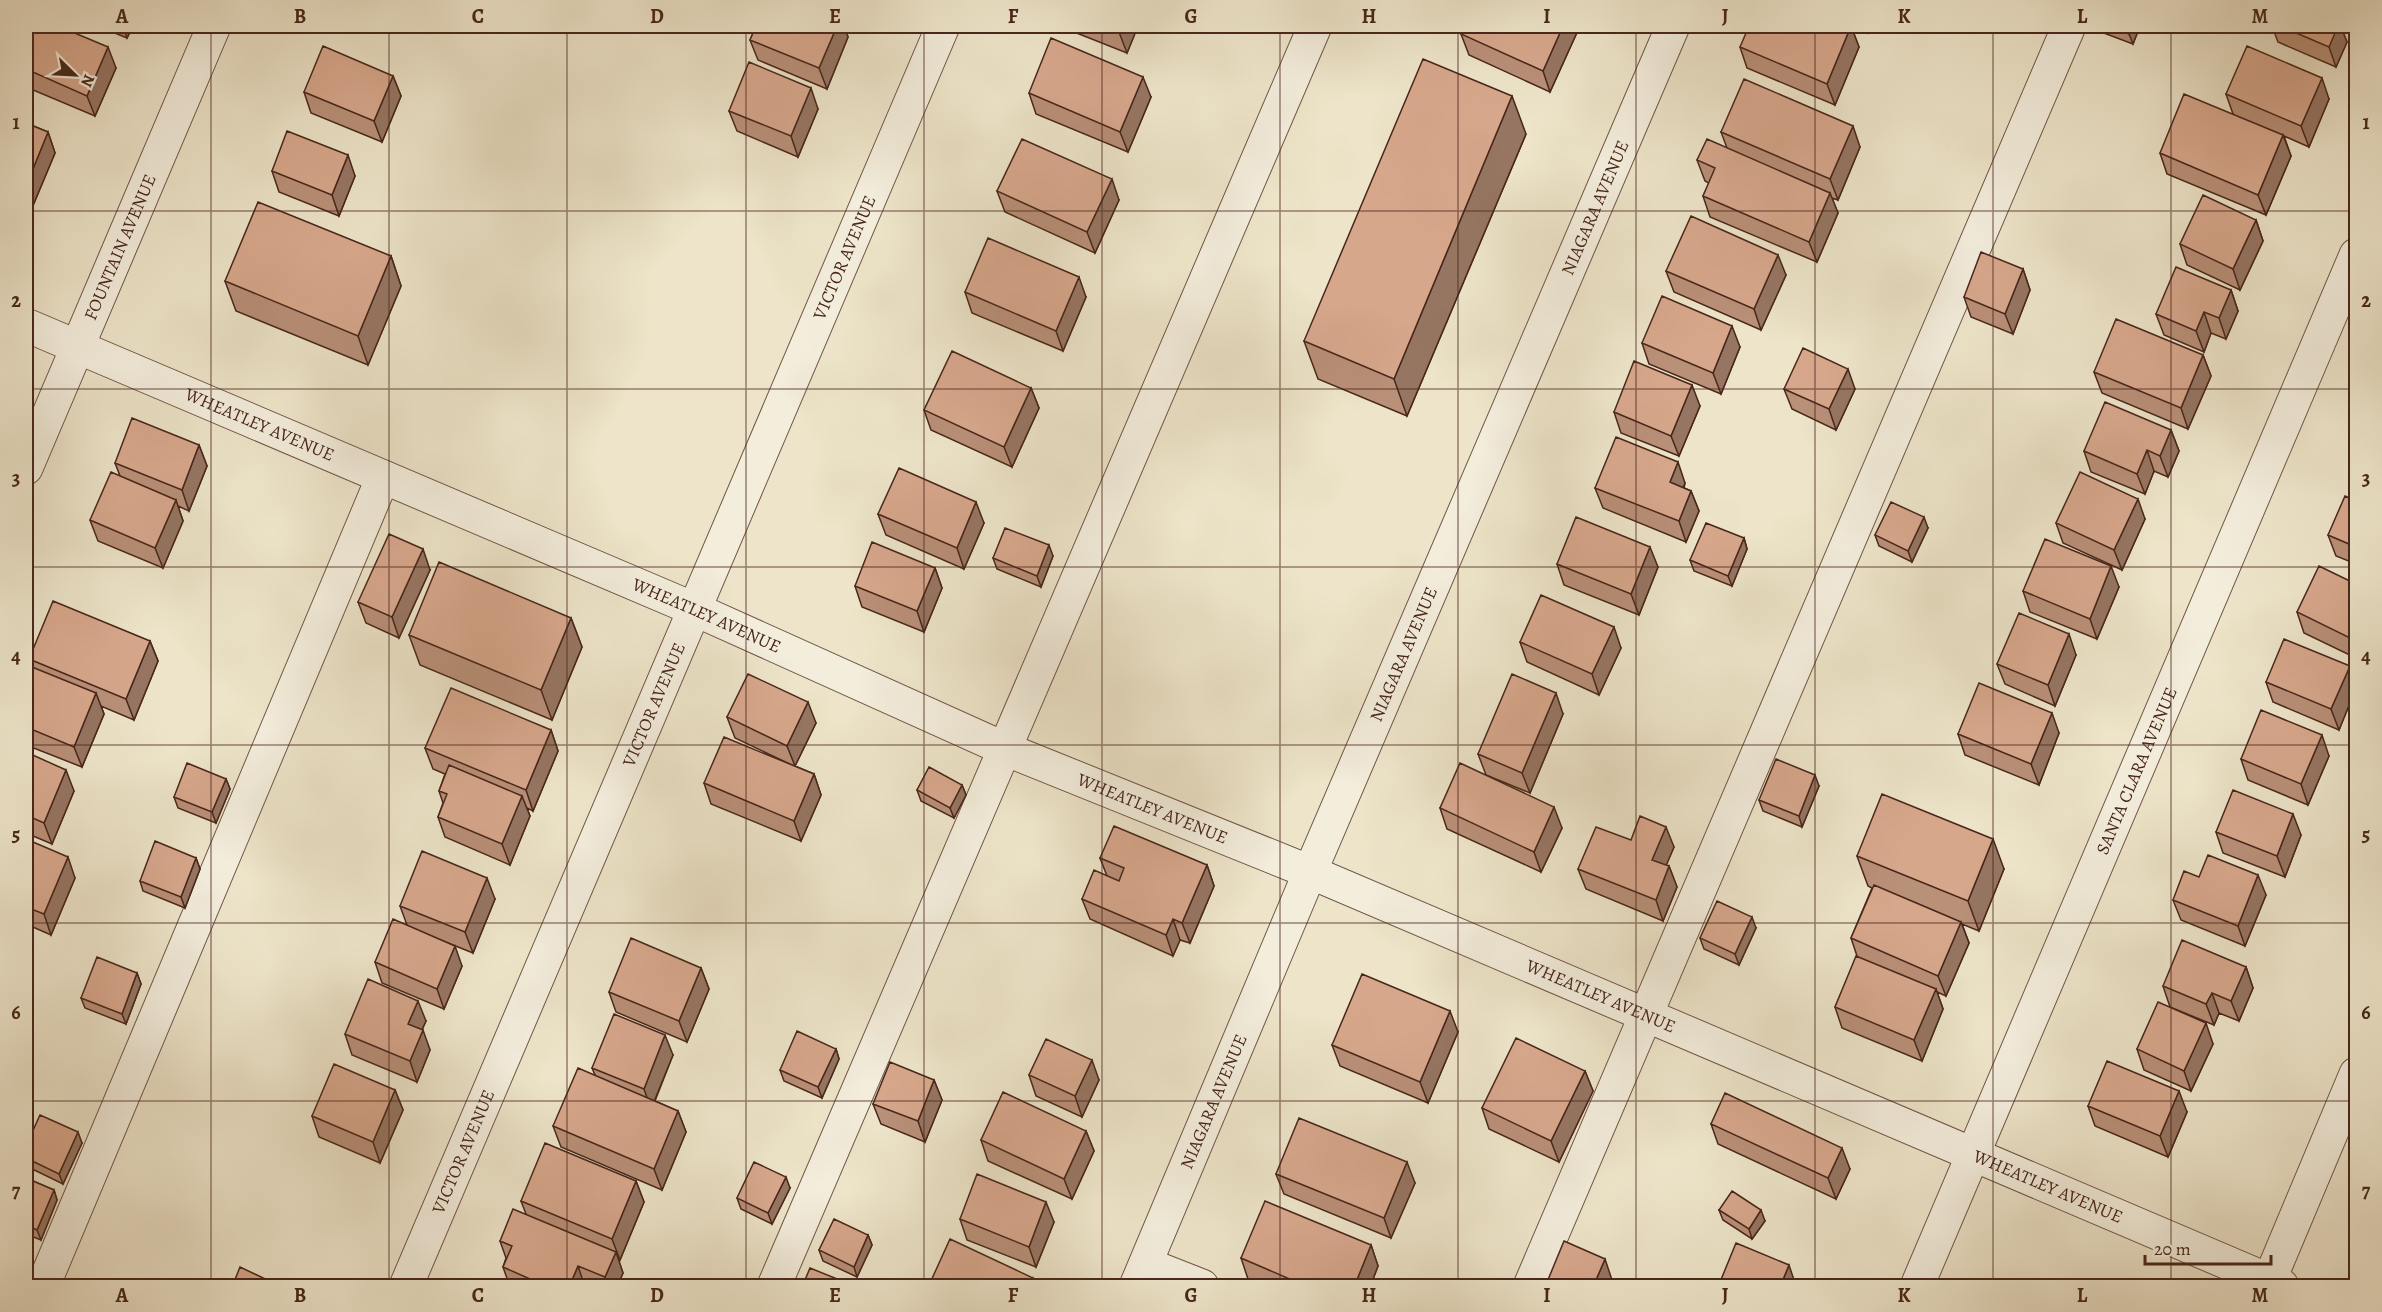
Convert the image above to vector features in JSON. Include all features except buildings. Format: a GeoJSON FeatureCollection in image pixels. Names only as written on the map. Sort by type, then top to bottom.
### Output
{"type":"FeatureCollection","features":[{"type":"Feature","properties":{"kind":"street","name":"FOUNTAIN AVENUE"},"geometry":{"type":"LineString","coordinates":[[26,468],[214,26]]}},
{"type":"Feature","properties":{"kind":"street","name":"VICTOR AVENUE"},"geometry":{"type":"LineString","coordinates":[[406,1287],[944,26]]}},
{"type":"Feature","properties":{"kind":"street"},"geometry":{"type":"LineString","coordinates":[[774,1287],[1315,26]]}},
{"type":"Feature","properties":{"kind":"street","name":"NIAGARA AVENUE"},"geometry":{"type":"LineString","coordinates":[[1141,1275],[1310,872],[1673,26]]}},
{"type":"Feature","properties":{"kind":"street"},"geometry":{"type":"LineString","coordinates":[[1530,1287],[2069,26]]}},
{"type":"Feature","properties":{"kind":"street","name":"SANTA CLARA AVENUE"},"geometry":{"type":"LineString","coordinates":[[1917,1287],[2356,255]]}},
{"type":"Feature","properties":{"kind":"street","name":"WHEATLEY AVENUE"},"geometry":{"type":"LineString","coordinates":[[26,325],[694,609],[1005,749],[1310,872],[1974,1155],[2272,1285]]}},
{"type":"Feature","properties":{"kind":"street"},"geometry":{"type":"LineString","coordinates":[[43,1287],[383,477]]}},
{"type":"Feature","properties":{"kind":"street"},"geometry":{"type":"LineString","coordinates":[[2272,1285],[2356,1074]]}},
{"type":"Feature","properties":{"kind":"street"},"geometry":{"type":"LineString","coordinates":[[1141,1275],[1202,1287]]}}]}
